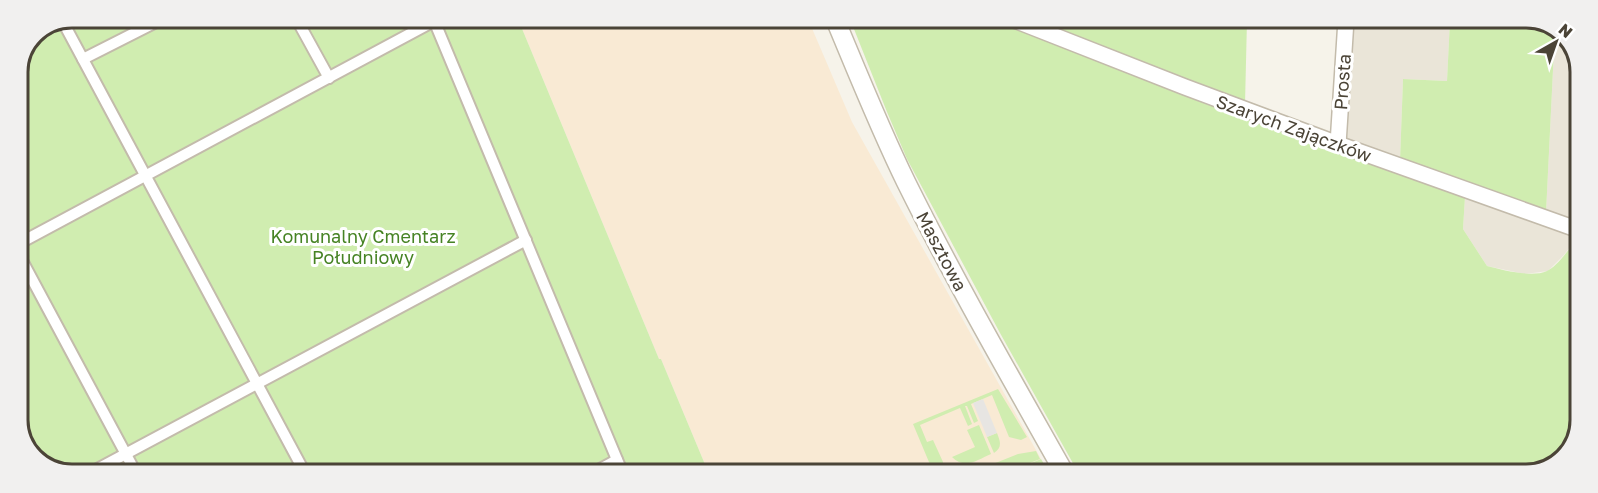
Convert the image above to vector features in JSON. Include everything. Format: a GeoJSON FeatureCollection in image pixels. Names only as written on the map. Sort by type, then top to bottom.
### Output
{"type":"FeatureCollection","features":[{"type":"Feature","properties":{"kind":"street"},"geometry":{"type":"LineString","coordinates":[[82,59],[144,28]]}},
{"type":"Feature","properties":{"kind":"street"},"geometry":{"type":"LineString","coordinates":[[302,28],[329,78]]}},
{"type":"Feature","properties":{"kind":"street"},"geometry":{"type":"LineString","coordinates":[[28,238],[420,28]]}},
{"type":"Feature","properties":{"kind":"street"},"geometry":{"type":"LineString","coordinates":[[437,28],[619,464]]}},
{"type":"Feature","properties":{"kind":"street","name":"Masztowa"},"geometry":{"type":"LineString","coordinates":[[839,28],[905,180],[1059,464]]}},
{"type":"Feature","properties":{"kind":"street","name":"Szarych Zajączków"},"geometry":{"type":"LineString","coordinates":[[1035,28],[1338,144],[1569,227]]}},
{"type":"Feature","properties":{"kind":"street","name":"Prosta"},"geometry":{"type":"LineString","coordinates":[[1338,144],[1345,28]]}},
{"type":"Feature","properties":{"kind":"street"},"geometry":{"type":"LineString","coordinates":[[66,29],[300,464]]}},
{"type":"Feature","properties":{"kind":"street"},"geometry":{"type":"LineString","coordinates":[[107,464],[526,240]]}},
{"type":"Feature","properties":{"kind":"street"},"geometry":{"type":"LineString","coordinates":[[29,272],[131,464]]}},
{"type":"Feature","properties":{"kind":"street"},"geometry":{"type":"LineString","coordinates":[[610,464],[617,460]]}},
{"type":"Feature","properties":{"kind":"shaded area"},"geometry":{"type":"Polygon","coordinates":[[[522,28],[812,28],[852,122],[1041,459],[1029,464],[705,464],[661,359],[659,359],[522,28]]]}},
{"type":"Feature","properties":{"kind":"shaded area"},"geometry":{"type":"Polygon","coordinates":[[[1351,28],[1450,28],[1447,81],[1403,79],[1400,161],[1345,141],[1351,28]]]}},
{"type":"Feature","properties":{"kind":"shaded area"},"geometry":{"type":"Polygon","coordinates":[[[1555,39],[1564,50],[1569,69],[1569,220],[1546,213],[1555,39]]]}},
{"type":"Feature","properties":{"kind":"shaded area"},"geometry":{"type":"Polygon","coordinates":[[[1465,197],[1569,233],[1570,248],[1548,271],[1525,274],[1487,266],[1463,229],[1465,197]]]}},
{"type":"Feature","properties":{"kind":"shaded area"},"geometry":{"type":"Polygon","coordinates":[[[983,399],[997,433],[987,437],[973,403],[983,399]]]}},
{"type":"Feature","properties":{"kind":"green space","name":"Komunalny Cmentarz Południowy"},"geometry":{"type":"Polygon","coordinates":[[[72,28],[522,28],[659,359],[661,359],[705,464],[72,464],[55,461],[43,454],[38,447],[32,438],[29,424],[28,72],[32,55],[41,41],[48,36],[72,28]]]}},
{"type":"Feature","properties":{"kind":"green space"},"geometry":{"type":"Polygon","coordinates":[[[854,28],[1016,28],[1156,83],[1465,197],[1463,229],[1487,266],[1526,274],[1541,273],[1551,268],[1570,248],[1570,421],[1565,440],[1557,452],[1548,459],[1534,464],[1073,464],[907,159],[854,28]]]}},
{"type":"Feature","properties":{"kind":"green space"},"geometry":{"type":"Polygon","coordinates":[[[1051,28],[1247,28],[1245,104],[1051,28]]]}},
{"type":"Feature","properties":{"kind":"green space"},"geometry":{"type":"Polygon","coordinates":[[[1450,28],[1526,28],[1548,34],[1555,39],[1546,213],[1400,161],[1403,79],[1447,81],[1450,28]]]}},
{"type":"Feature","properties":{"kind":"green space"},"geometry":{"type":"Polygon","coordinates":[[[998,389],[1027,437],[1021,440],[1009,437],[992,395],[971,404],[978,421],[974,423],[965,406],[972,424],[968,426],[960,408],[920,425],[927,442],[933,440],[943,462],[943,464],[930,464],[913,424],[998,389]]]}},
{"type":"Feature","properties":{"kind":"green space"},"geometry":{"type":"Polygon","coordinates":[[[979,425],[991,454],[971,463],[957,461],[952,457],[975,447],[967,430],[979,425]]]}},
{"type":"Feature","properties":{"kind":"green space"},"geometry":{"type":"Polygon","coordinates":[[[997,433],[1000,446],[994,453],[987,437],[997,433]]]}},
{"type":"Feature","properties":{"kind":"green space"},"geometry":{"type":"Polygon","coordinates":[[[1036,451],[1040,459],[1027,464],[993,464],[1018,454],[1036,451]]]}},
{"type":"Feature","properties":{"kind":"green space"},"geometry":{"type":"Polygon","coordinates":[[[1041,459],[1044,464],[1029,464],[1041,459]]]}}]}
